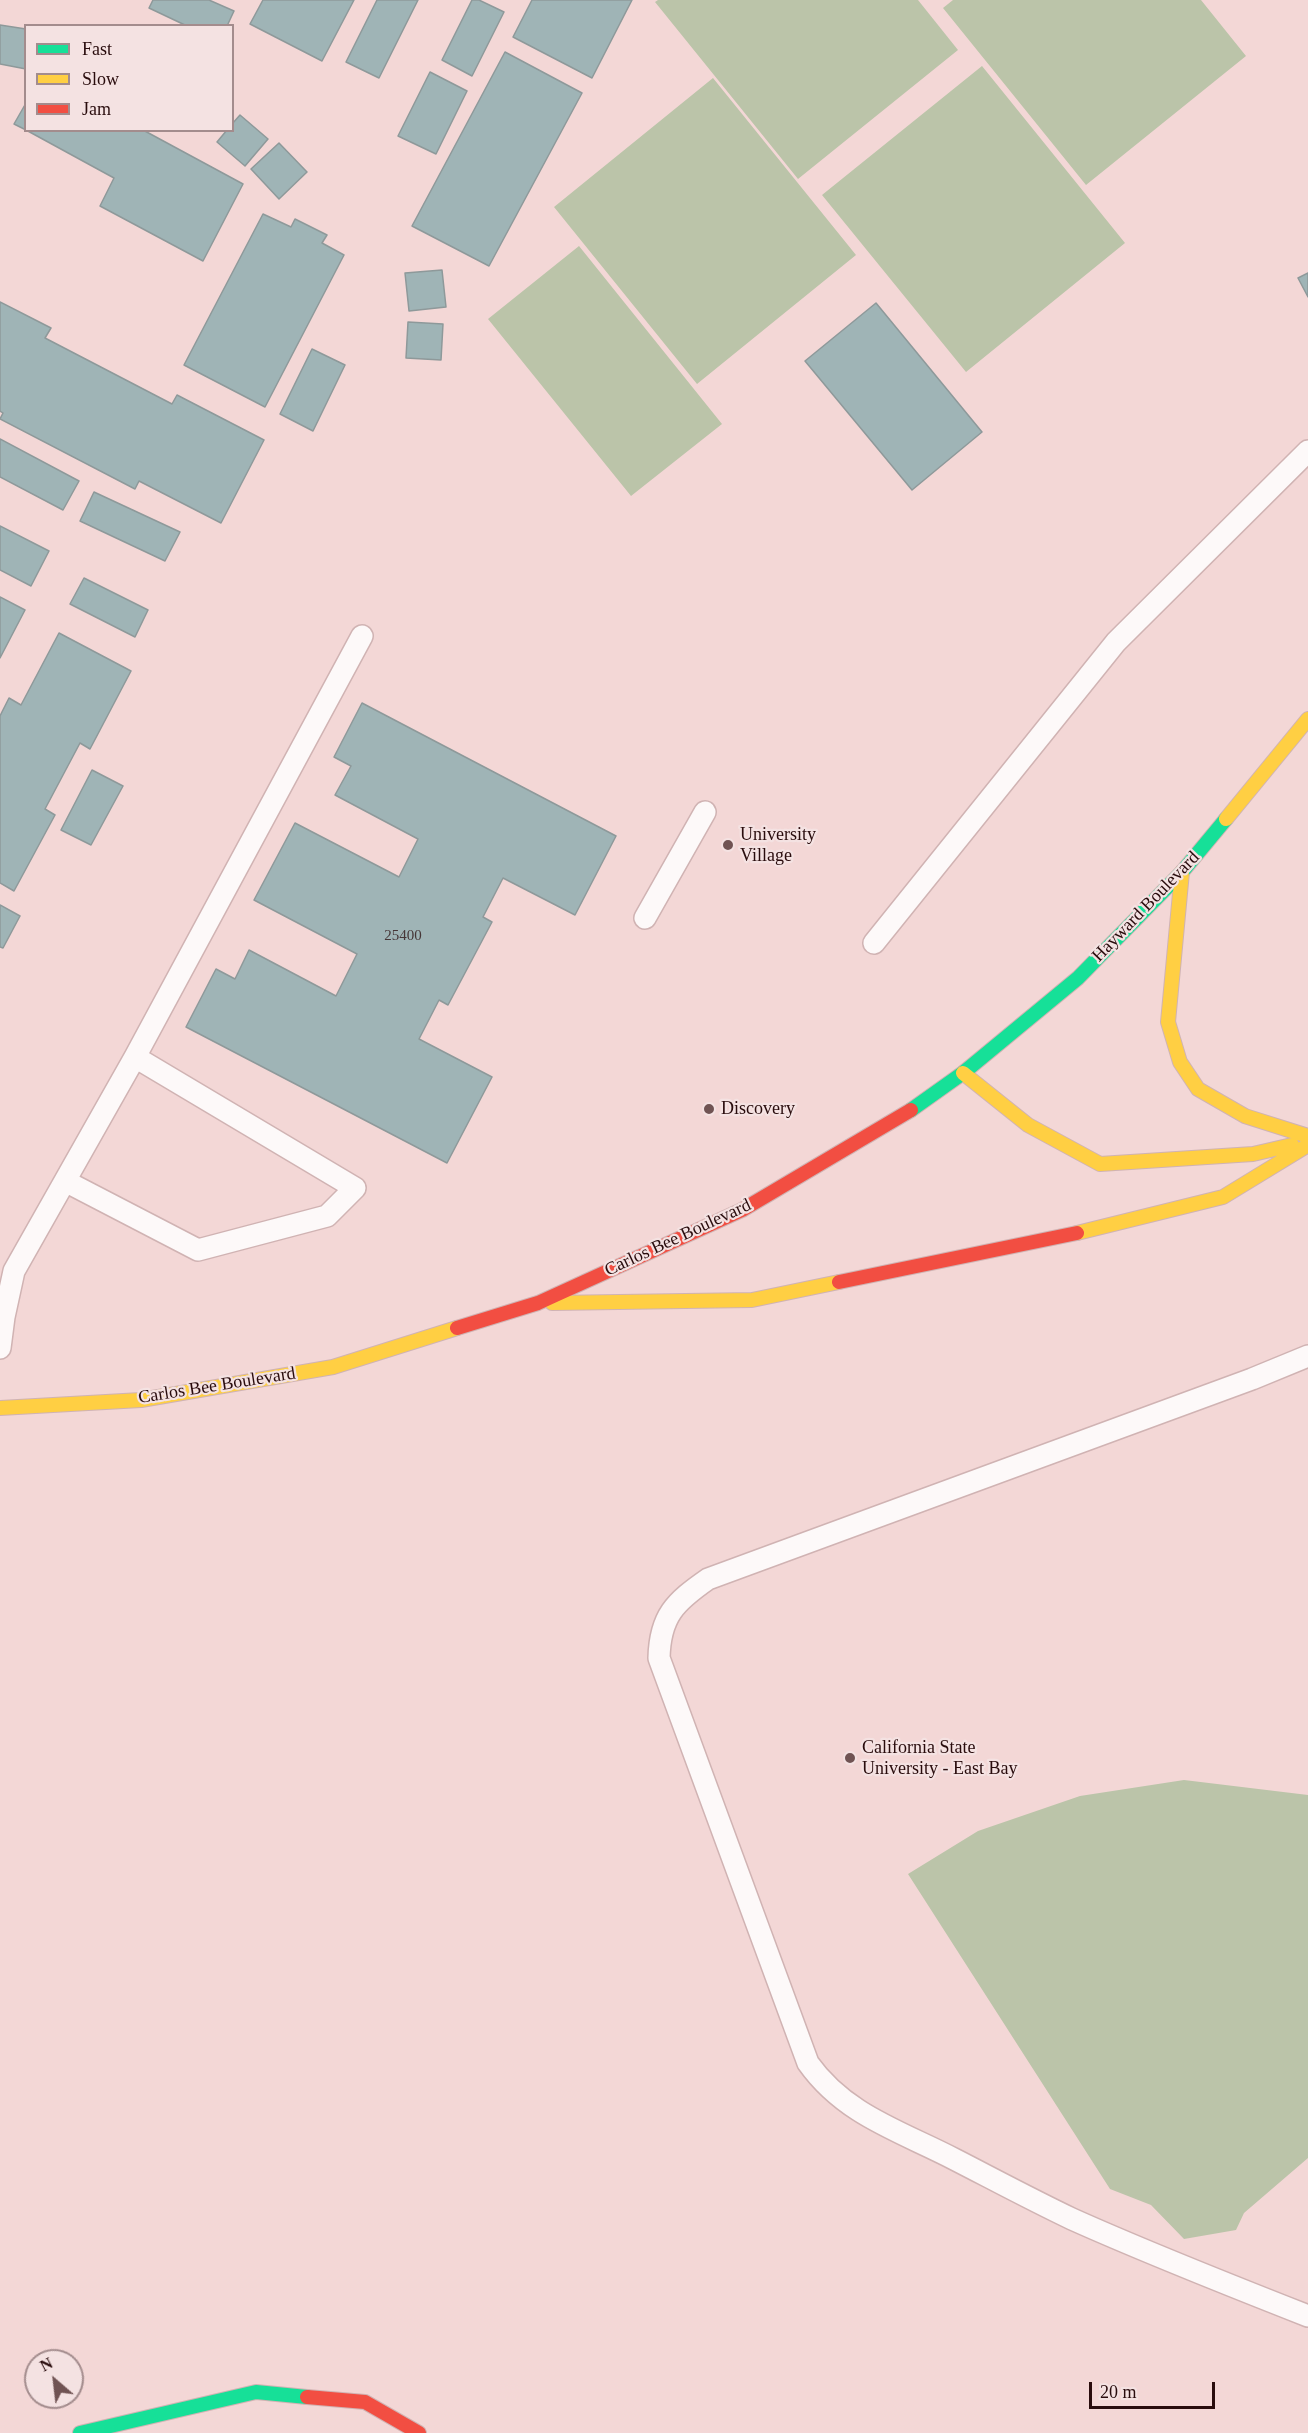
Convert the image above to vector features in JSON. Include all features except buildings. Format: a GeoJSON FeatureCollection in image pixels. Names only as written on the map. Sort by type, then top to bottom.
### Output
{"type":"FeatureCollection","features":[{"type":"Feature","properties":{"kind":"street","name":"Hayward Boulevard"},"geometry":{"type":"LineString","coordinates":[[963,1073],[1078,978],[1182,872],[1308,719]]}},
{"type":"Feature","properties":{"kind":"street"},"geometry":{"type":"LineString","coordinates":[[1182,872],[1168,1022],[1180,1062],[1198,1089],[1245,1116],[1308,1136]]}},
{"type":"Feature","properties":{"kind":"street"},"geometry":{"type":"LineString","coordinates":[[963,1073],[1028,1125],[1100,1164],[1253,1154],[1308,1143]]}},
{"type":"Feature","properties":{"kind":"street","name":"Carlos Bee Boulevard"},"geometry":{"type":"LineString","coordinates":[[0,1408],[141,1400],[333,1367],[538,1303],[742,1210],[908,1112],[963,1073]]}},
{"type":"Feature","properties":{"kind":"street"},"geometry":{"type":"LineString","coordinates":[[538,1303],[752,1300],[1068,1235],[1223,1197],[1308,1143]]}},
{"type":"Feature","properties":{"kind":"street"},"geometry":{"type":"LineString","coordinates":[[80,2433],[256,2392],[365,2402],[419,2433]]}},
{"type":"Feature","properties":{"kind":"lane"},"geometry":{"type":"LineString","coordinates":[[874,943],[1116,642],[1308,451]]}},
{"type":"Feature","properties":{"kind":"lane"},"geometry":{"type":"LineString","coordinates":[[0,1348],[14,1271],[135,1057],[362,636]]}},
{"type":"Feature","properties":{"kind":"lane"},"geometry":{"type":"LineString","coordinates":[[645,918],[705,812]]}},
{"type":"Feature","properties":{"kind":"lane"},"geometry":{"type":"LineString","coordinates":[[65,1181],[105,1204],[198,1250],[327,1216],[355,1188],[135,1057]]}},
{"type":"Feature","properties":{"kind":"lane"},"geometry":{"type":"LineString","coordinates":[[1308,1356],[1252,1379],[708,1579],[687,1593],[667,1614],[659,1636],[659,1658],[808,2062],[822,2082],[840,2099],[892,2129],[933,2147],[1070,2218],[1169,2261],[1308,2316]]}},
{"type":"Feature","properties":{"kind":"green space"},"geometry":{"type":"Polygon","coordinates":[[[658,0],[918,0],[958,50],[798,179],[655,2],[658,0]]]}},
{"type":"Feature","properties":{"kind":"green space"},"geometry":{"type":"Polygon","coordinates":[[[953,0],[1201,0],[1246,56],[1086,185],[943,8],[953,0]]]}},
{"type":"Feature","properties":{"kind":"green space"},"geometry":{"type":"Polygon","coordinates":[[[982,66],[1125,243],[966,372],[822,195],[982,66]]]}},
{"type":"Feature","properties":{"kind":"green space"},"geometry":{"type":"Polygon","coordinates":[[[713,78],[856,255],[697,384],[554,207],[713,78]]]}},
{"type":"Feature","properties":{"kind":"green space"},"geometry":{"type":"Polygon","coordinates":[[[579,246],[722,424],[631,496],[488,319],[579,246]]]}},
{"type":"Feature","properties":{"kind":"green space"},"geometry":{"type":"Polygon","coordinates":[[[1184,1780],[1308,1795],[1308,2158],[1244,2213],[1236,2230],[1184,2239],[1151,2205],[1110,2189],[908,1874],[978,1831],[1080,1796],[1184,1780]]]}},
{"type":"Feature","properties":{"kind":"traffic: fast"},"geometry":{"type":"LineString","coordinates":[[911,1110],[963,1073],[1078,978],[1182,872],[1226,819]]}},
{"type":"Feature","properties":{"kind":"traffic: fast"},"geometry":{"type":"LineString","coordinates":[[80,2433],[256,2392],[307,2397]]}},
{"type":"Feature","properties":{"kind":"traffic: slow"},"geometry":{"type":"LineString","coordinates":[[1226,819],[1308,719]]}},
{"type":"Feature","properties":{"kind":"traffic: slow"},"geometry":{"type":"LineString","coordinates":[[1182,872],[1168,1022],[1180,1062],[1198,1089],[1245,1116],[1308,1136]]}},
{"type":"Feature","properties":{"kind":"traffic: slow"},"geometry":{"type":"LineString","coordinates":[[963,1073],[1028,1125],[1100,1164],[1253,1154],[1292,1145]]}},
{"type":"Feature","properties":{"kind":"traffic: slow"},"geometry":{"type":"LineString","coordinates":[[1077,1233],[1223,1197],[1308,1145]]}},
{"type":"Feature","properties":{"kind":"traffic: slow"},"geometry":{"type":"LineString","coordinates":[[552,1303],[752,1300],[839,1282]]}},
{"type":"Feature","properties":{"kind":"traffic: slow"},"geometry":{"type":"LineString","coordinates":[[0,1408],[141,1400],[333,1367],[457,1328]]}},
{"type":"Feature","properties":{"kind":"traffic: jam"},"geometry":{"type":"LineString","coordinates":[[457,1328],[538,1303],[742,1210],[911,1110]]}},
{"type":"Feature","properties":{"kind":"traffic: jam"},"geometry":{"type":"LineString","coordinates":[[839,1282],[1077,1233]]}},
{"type":"Feature","properties":{"kind":"traffic: jam"},"geometry":{"type":"LineString","coordinates":[[307,2397],[365,2402],[419,2433]]}},
{"type":"Feature","properties":{"kind":"place","name":"University Village"},"geometry":{"type":"Point","coordinates":[728,845]}},
{"type":"Feature","properties":{"kind":"place","name":"Discovery"},"geometry":{"type":"Point","coordinates":[709,1109]}},
{"type":"Feature","properties":{"kind":"place","name":"California State University - East Bay"},"geometry":{"type":"Point","coordinates":[850,1758]}}]}
